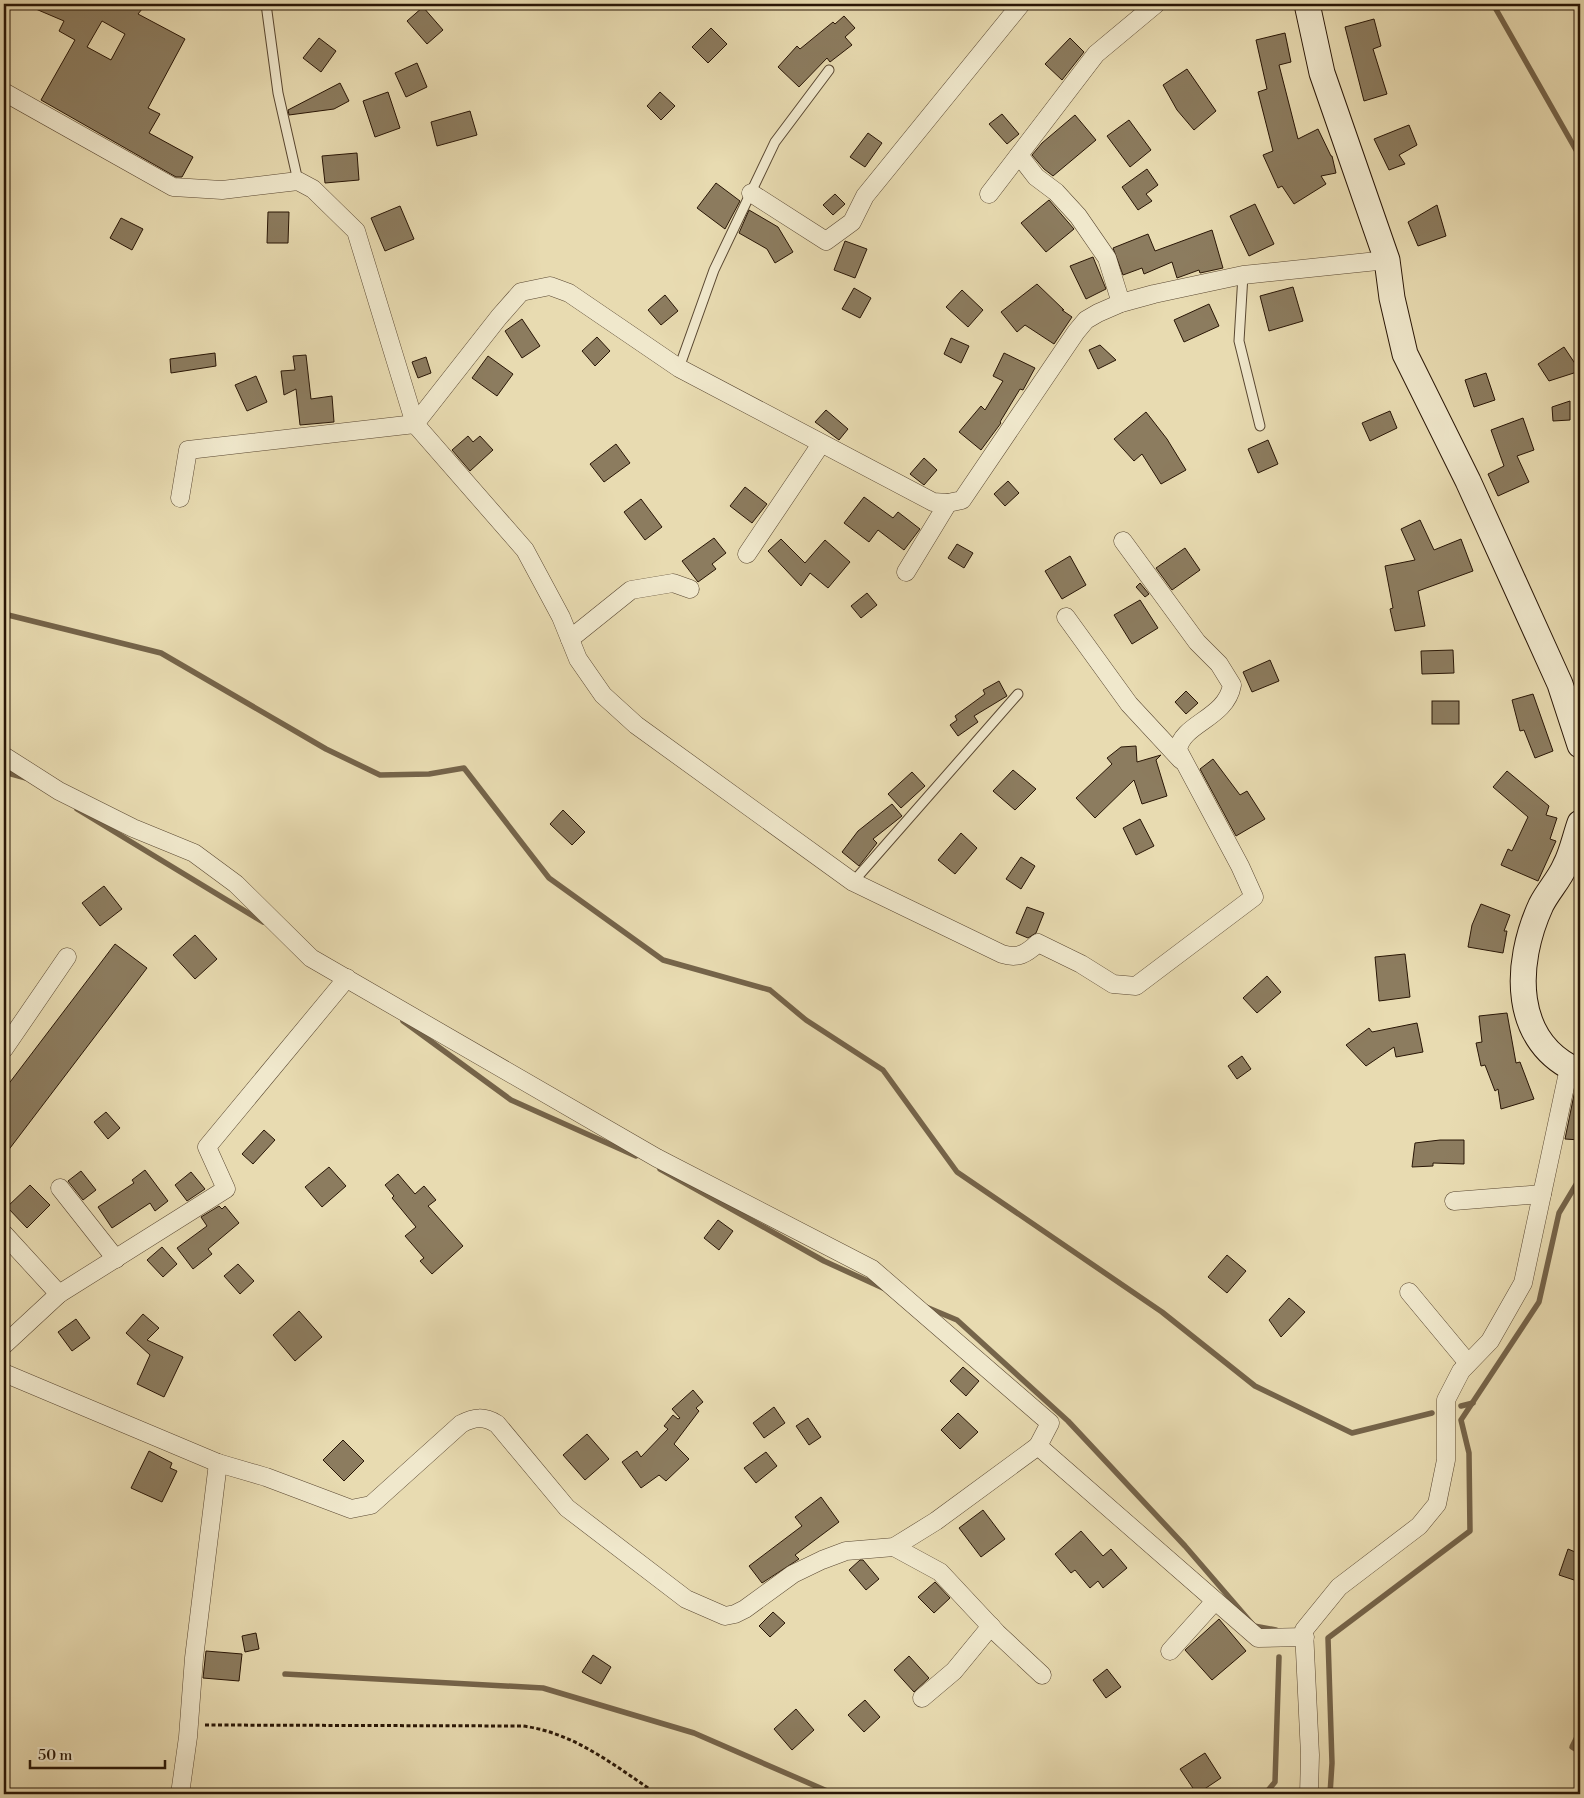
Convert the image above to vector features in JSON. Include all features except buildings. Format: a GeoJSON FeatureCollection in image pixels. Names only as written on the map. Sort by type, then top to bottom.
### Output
{"type":"FeatureCollection","features":[{"type":"Feature","properties":{"kind":"main road"},"geometry":{"type":"LineString","coordinates":[[1307,4],[1322,73],[1388,260],[1392,298],[1405,354],[1468,481],[1560,684],[1580,745]]}},
{"type":"Feature","properties":{"kind":"main road"},"geometry":{"type":"LineString","coordinates":[[1575,1070],[1537,1039],[1524,1005],[1524,961],[1541,905],[1566,866],[1580,823]]}},
{"type":"Feature","properties":{"kind":"street"},"geometry":{"type":"LineString","coordinates":[[751,193],[826,241],[852,222],[865,196],[1021,4]]}},
{"type":"Feature","properties":{"kind":"street"},"geometry":{"type":"LineString","coordinates":[[990,194],[1096,54],[1156,4]]}},
{"type":"Feature","properties":{"kind":"street"},"geometry":{"type":"LineString","coordinates":[[4,92],[173,187],[222,190],[298,181],[314,188],[356,231],[415,424],[525,550],[561,617],[578,659],[603,695],[636,725],[853,882],[1002,954],[1014,957],[1028,953],[1038,943],[1081,964],[1113,984],[1136,986],[1254,897],[1240,866],[1181,760],[1178,750],[1182,739],[1226,703],[1232,685],[1219,664],[1198,642],[1123,540]]}},
{"type":"Feature","properties":{"kind":"street"},"geometry":{"type":"LineString","coordinates":[[1019,156],[1036,177],[1056,192],[1078,216],[1107,258],[1121,303]]}},
{"type":"Feature","properties":{"kind":"street"},"geometry":{"type":"LineString","coordinates":[[180,498],[188,450],[415,424],[499,316],[521,292],[550,286],[569,293],[679,368],[933,502],[948,503],[962,500],[974,486],[1076,332],[1086,320],[1121,303],[1243,275],[1388,260]]}},
{"type":"Feature","properties":{"kind":"street"},"geometry":{"type":"LineString","coordinates":[[747,554],[821,444]]}},
{"type":"Feature","properties":{"kind":"street"},"geometry":{"type":"LineString","coordinates":[[906,572],[948,503]]}},
{"type":"Feature","properties":{"kind":"street"},"geometry":{"type":"LineString","coordinates":[[570,639],[631,590],[673,583],[690,589]]}},
{"type":"Feature","properties":{"kind":"street"},"geometry":{"type":"LineString","coordinates":[[1066,618],[1129,704],[1181,760]]}},
{"type":"Feature","properties":{"kind":"street"},"geometry":{"type":"LineString","coordinates":[[4,756],[75,799],[133,828],[194,853],[236,884],[311,958],[657,1158],[872,1269],[1050,1423],[1038,1446],[936,1521],[894,1547],[846,1551],[822,1560],[793,1574],[745,1609],[725,1616],[686,1599],[567,1508],[497,1424],[490,1420],[473,1418],[461,1424],[371,1505],[351,1509],[266,1477],[218,1463],[4,1373]]}},
{"type":"Feature","properties":{"kind":"street"},"geometry":{"type":"LineString","coordinates":[[4,1049],[67,957]]}},
{"type":"Feature","properties":{"kind":"street"},"geometry":{"type":"LineString","coordinates":[[4,1344],[59,1294],[226,1189],[206,1147],[347,978]]}},
{"type":"Feature","properties":{"kind":"street"},"geometry":{"type":"LineString","coordinates":[[1309,1794],[1310,1755],[1304,1630],[1339,1587],[1419,1526],[1438,1504],[1446,1460],[1446,1400],[1461,1371],[1490,1341],[1523,1283],[1542,1194],[1575,1070]]}},
{"type":"Feature","properties":{"kind":"street"},"geometry":{"type":"LineString","coordinates":[[60,1188],[116,1259]]}},
{"type":"Feature","properties":{"kind":"street"},"geometry":{"type":"LineString","coordinates":[[1454,1200],[1542,1194]]}},
{"type":"Feature","properties":{"kind":"street"},"geometry":{"type":"LineString","coordinates":[[4,1234],[59,1294]]}},
{"type":"Feature","properties":{"kind":"street"},"geometry":{"type":"LineString","coordinates":[[1409,1292],[1468,1363]]}},
{"type":"Feature","properties":{"kind":"street"},"geometry":{"type":"LineString","coordinates":[[1038,1446],[1258,1638],[1305,1637]]}},
{"type":"Feature","properties":{"kind":"street"},"geometry":{"type":"LineString","coordinates":[[180,1794],[189,1725],[194,1658],[218,1463]]}},
{"type":"Feature","properties":{"kind":"street"},"geometry":{"type":"LineString","coordinates":[[894,1547],[940,1572],[991,1626],[1042,1674]]}},
{"type":"Feature","properties":{"kind":"street"},"geometry":{"type":"LineString","coordinates":[[1170,1651],[1215,1601]]}},
{"type":"Feature","properties":{"kind":"street"},"geometry":{"type":"LineString","coordinates":[[922,1698],[954,1671],[991,1626]]}},
{"type":"Feature","properties":{"kind":"lane"},"geometry":{"type":"LineString","coordinates":[[266,4],[278,92],[298,181]]}},
{"type":"Feature","properties":{"kind":"lane"},"geometry":{"type":"LineString","coordinates":[[679,368],[714,270],[775,142],[829,70]]}},
{"type":"Feature","properties":{"kind":"lane"},"geometry":{"type":"LineString","coordinates":[[1243,275],[1239,341],[1260,426]]}},
{"type":"Feature","properties":{"kind":"lane"},"geometry":{"type":"LineString","coordinates":[[853,882],[1018,694]]}},
{"type":"Feature","properties":{"kind":"path"},"geometry":{"type":"LineString","coordinates":[[189,1725],[524,1726],[545,1729],[577,1742],[657,1794]]}},
{"type":"Feature","properties":{"kind":"waterway"},"geometry":{"type":"LineString","coordinates":[[1493,4],[1580,157]]}},
{"type":"Feature","properties":{"kind":"waterway"},"geometry":{"type":"LineString","coordinates":[[4,614],[161,653],[326,749],[380,775],[429,774],[464,768],[549,878],[663,960],[770,990],[806,1020],[883,1070],[957,1172],[1162,1312],[1255,1386],[1352,1433],[1432,1413]]}},
{"type":"Feature","properties":{"kind":"waterway"},"geometry":{"type":"LineString","coordinates":[[4,772],[26,778]]}},
{"type":"Feature","properties":{"kind":"waterway"},"geometry":{"type":"LineString","coordinates":[[77,809],[263,922]]}},
{"type":"Feature","properties":{"kind":"waterway"},"geometry":{"type":"LineString","coordinates":[[403,1021],[511,1100],[636,1156]]}},
{"type":"Feature","properties":{"kind":"waterway"},"geometry":{"type":"LineString","coordinates":[[660,1169],[824,1261],[883,1288]]}},
{"type":"Feature","properties":{"kind":"waterway"},"geometry":{"type":"LineString","coordinates":[[1330,1794],[1332,1763],[1328,1638],[1470,1531],[1469,1453],[1461,1420],[1539,1302],[1559,1213],[1580,1178]]}},
{"type":"Feature","properties":{"kind":"waterway"},"geometry":{"type":"LineString","coordinates":[[926,1307],[957,1320],[1068,1421],[1185,1546],[1254,1626],[1276,1630]]}},
{"type":"Feature","properties":{"kind":"waterway"},"geometry":{"type":"LineString","coordinates":[[1461,1406],[1473,1403]]}},
{"type":"Feature","properties":{"kind":"waterway"},"geometry":{"type":"LineString","coordinates":[[1265,1794],[1275,1782],[1279,1657]]}},
{"type":"Feature","properties":{"kind":"waterway"},"geometry":{"type":"LineString","coordinates":[[285,1674],[543,1688],[694,1733],[834,1794]]}},
{"type":"Feature","properties":{"kind":"waterway"},"geometry":{"type":"LineString","coordinates":[[1580,1731],[1572,1747],[1580,1752]]}}]}
